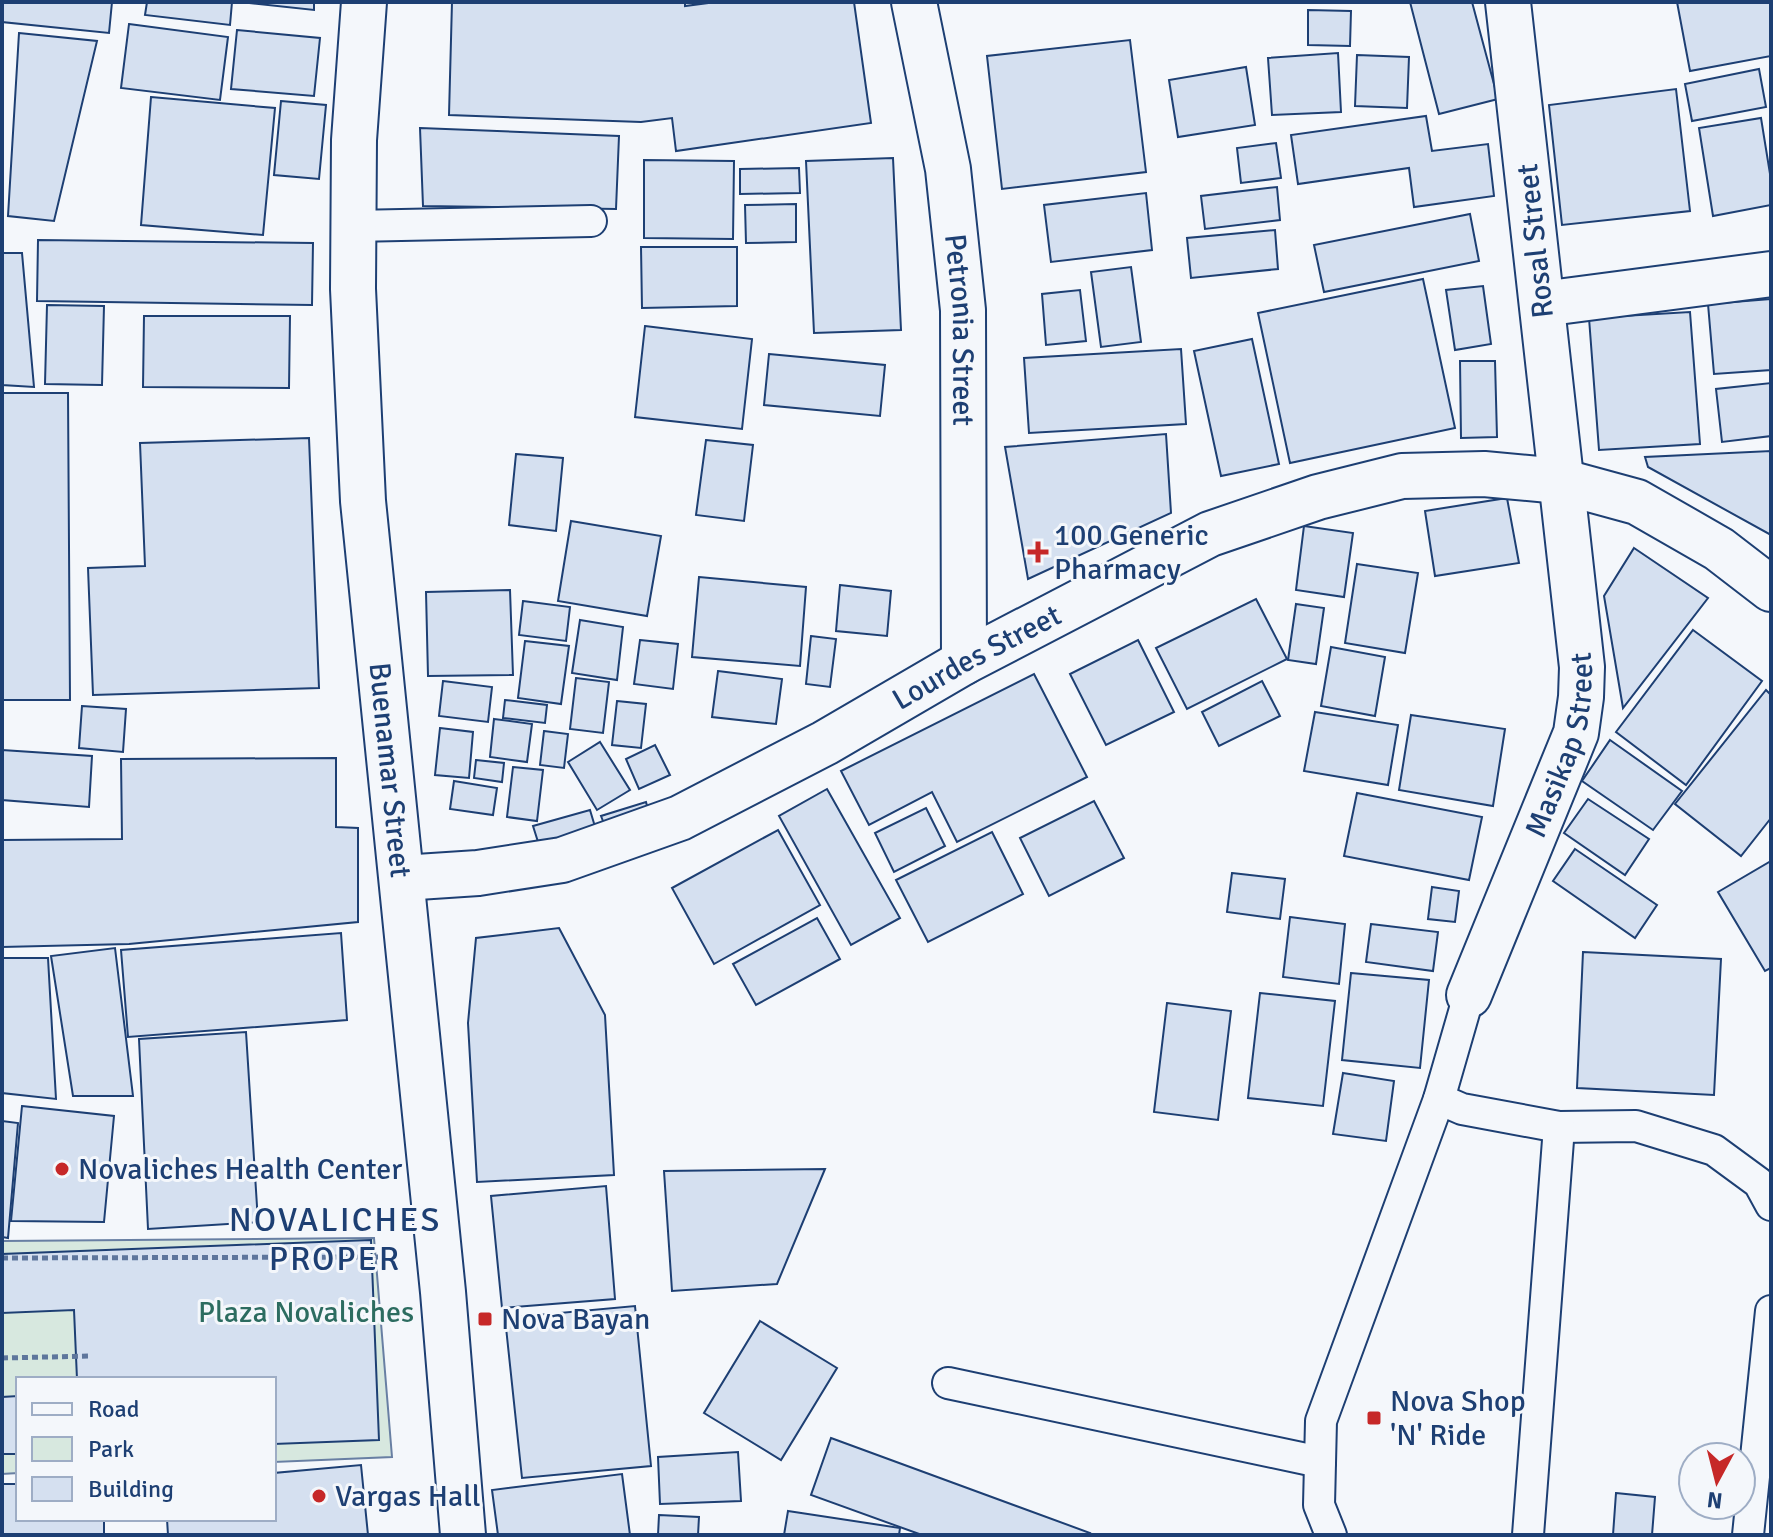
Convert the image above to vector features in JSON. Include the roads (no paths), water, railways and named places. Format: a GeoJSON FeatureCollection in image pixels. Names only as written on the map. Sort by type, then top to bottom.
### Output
{"type":"FeatureCollection","features":[{"type":"Feature","properties":{"kind":"street","name":"Buenamar Street"},"geometry":{"type":"LineString","coordinates":[[364,2],[354,140],[353,226],[363,501],[443,1292],[463,1535]]}},
{"type":"Feature","properties":{"kind":"street","name":"Petronia Street"},"geometry":{"type":"LineString","coordinates":[[914,2],[948,169],[963,310],[964,662]]}},
{"type":"Feature","properties":{"kind":"street","name":"Rosal Street"},"geometry":{"type":"LineString","coordinates":[[1508,2],[1560,481]]}},
{"type":"Feature","properties":{"kind":"street"},"geometry":{"type":"LineString","coordinates":[[1542,304],[1771,274]]}},
{"type":"Feature","properties":{"kind":"street","name":"Lourdes Street"},"geometry":{"type":"LineString","coordinates":[[402,878],[478,873],[562,860],[680,818],[825,743],[964,662],[1210,534],[1318,497],[1402,476],[1484,474],[1560,481],[1637,502],[1719,549],[1771,589]]}},
{"type":"Feature","properties":{"kind":"street","name":"Masikap Street"},"geometry":{"type":"LineString","coordinates":[[1469,995],[1576,733],[1582,667],[1560,481]]}},
{"type":"Feature","properties":{"kind":"lane"},"geometry":{"type":"LineString","coordinates":[[353,226],[591,221]]}},
{"type":"Feature","properties":{"kind":"lane"},"geometry":{"type":"LineString","coordinates":[[1331,1535],[1319,1505],[1321,1421],[1439,1099],[1469,995]]}},
{"type":"Feature","properties":{"kind":"lane"},"geometry":{"type":"LineString","coordinates":[[1439,1099],[1462,1109],[1559,1127],[1636,1126],[1714,1150],[1759,1183],[1771,1205]]}},
{"type":"Feature","properties":{"kind":"lane"},"geometry":{"type":"LineString","coordinates":[[1528,1535],[1559,1127]]}},
{"type":"Feature","properties":{"kind":"lane"},"geometry":{"type":"LineString","coordinates":[[1748,1535],[1761,1500],[1771,1311]]}},
{"type":"Feature","properties":{"kind":"lane"},"geometry":{"type":"LineString","coordinates":[[948,1383],[1320,1462]]}},
{"type":"Feature","properties":{"kind":"place","name":"100 Generic Pharmacy"},"geometry":{"type":"Point","coordinates":[1038,552]}},
{"type":"Feature","properties":{"kind":"place","name":"Novaliches Health Center"},"geometry":{"type":"Point","coordinates":[62,1169]}},
{"type":"Feature","properties":{"kind":"place","name":"Nova Bayan"},"geometry":{"type":"Point","coordinates":[485,1319]}},
{"type":"Feature","properties":{"kind":"place","name":"Nova Shop 'N' Ride"},"geometry":{"type":"Point","coordinates":[1374,1418]}},
{"type":"Feature","properties":{"kind":"place","name":"Vargas Hall"},"geometry":{"type":"Point","coordinates":[319,1496]}},
{"type":"Feature","properties":{"kind":"district","name":"NOVALICHES PROPER"},"geometry":{"type":"Point","coordinates":[335,1238]}},
{"type":"Feature","properties":{"kind":"park label","name":"Plaza Novaliches"},"geometry":{"type":"Point","coordinates":[306,1312]}}]}
